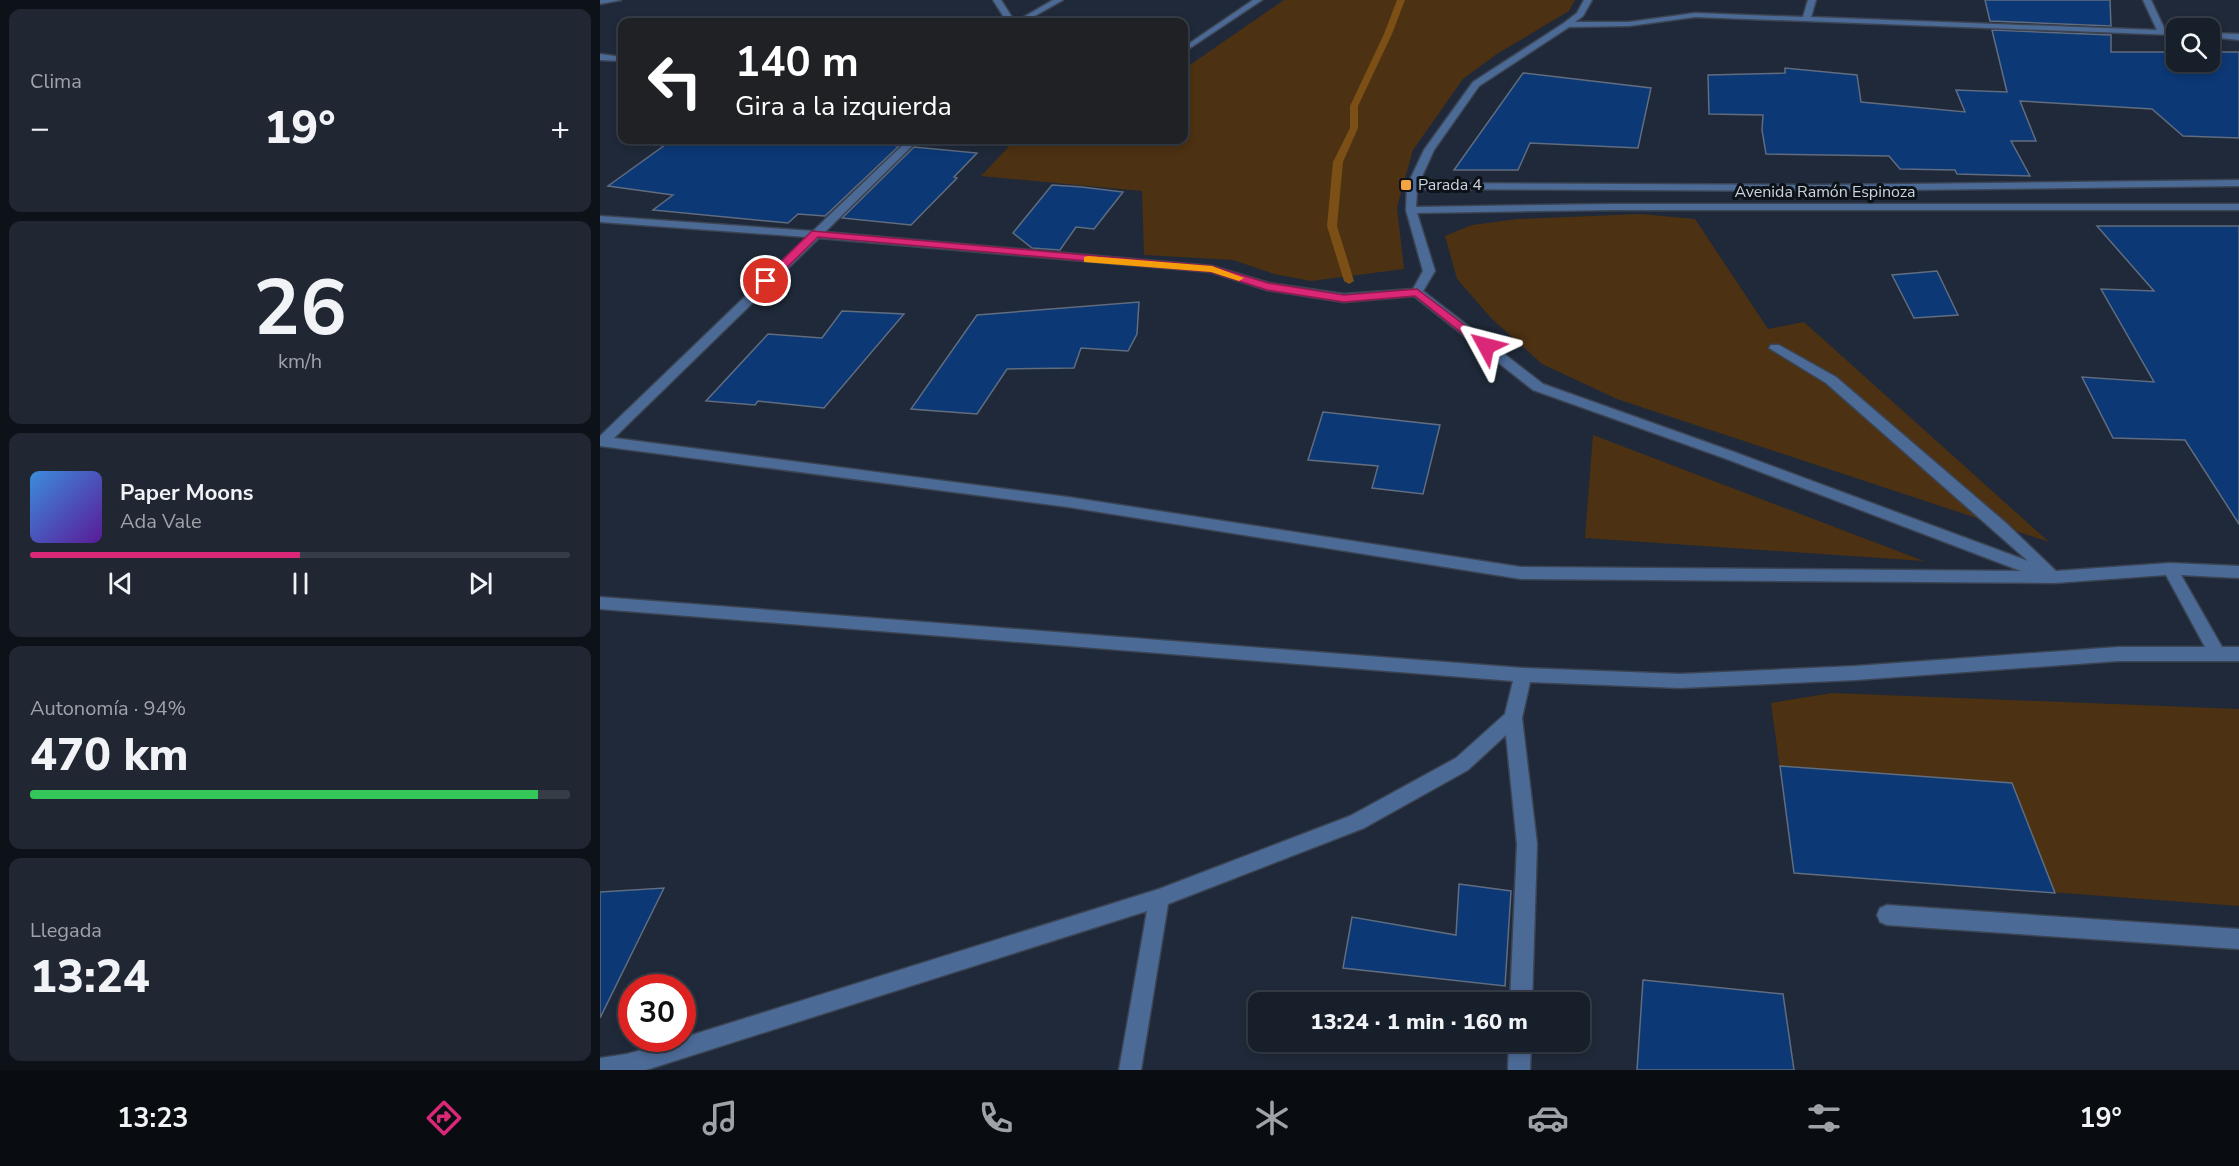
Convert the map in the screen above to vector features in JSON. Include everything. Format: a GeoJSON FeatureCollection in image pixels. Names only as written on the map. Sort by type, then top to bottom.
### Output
{"type":"FeatureCollection","features":[{"type":"Feature","properties":{"kind":"street"},"geometry":{"type":"LineString","coordinates":[[600,2],[617,0]]}},
{"type":"Feature","properties":{"kind":"street"},"geometry":{"type":"LineString","coordinates":[[997,0],[1008,18]]}},
{"type":"Feature","properties":{"kind":"street"},"geometry":{"type":"LineString","coordinates":[[1026,18],[1059,0]]}},
{"type":"Feature","properties":{"kind":"street"},"geometry":{"type":"LineString","coordinates":[[1188,47],[1258,0]]}},
{"type":"Feature","properties":{"kind":"street"},"geometry":{"type":"LineString","coordinates":[[1417,292],[1429,271],[1412,210],[1412,186],[1429,150],[1476,84],[1567,25],[1580,14],[1588,0]]}},
{"type":"Feature","properties":{"kind":"street"},"geometry":{"type":"LineString","coordinates":[[1806,19],[1812,0]]}},
{"type":"Feature","properties":{"kind":"street"},"geometry":{"type":"LineString","coordinates":[[2147,0],[2162,33]]}},
{"type":"Feature","properties":{"kind":"street"},"geometry":{"type":"LineString","coordinates":[[1567,25],[1629,24],[1695,15],[2166,33]]}},
{"type":"Feature","properties":{"kind":"street"},"geometry":{"type":"LineString","coordinates":[[2220,36],[2239,37]]}},
{"type":"Feature","properties":{"kind":"street"},"geometry":{"type":"LineString","coordinates":[[600,57],[618,59]]}},
{"type":"Feature","properties":{"kind":"street"},"geometry":{"type":"LineString","coordinates":[[602,441],[909,144]]}},
{"type":"Feature","properties":{"kind":"street","name":"Avenida Ramón Espinoza"},"geometry":{"type":"LineString","coordinates":[[1412,186],[1817,188],[2239,183]]}},
{"type":"Feature","properties":{"kind":"street","name":"Avenida Ramón Espinoza"},"geometry":{"type":"LineString","coordinates":[[1412,210],[1610,207],[2237,210]]}},
{"type":"Feature","properties":{"kind":"street"},"geometry":{"type":"LineString","coordinates":[[600,219],[816,234],[1212,269],[1267,286],[1344,298],[1417,292],[1538,387],[1729,455],[2054,577]]}},
{"type":"Feature","properties":{"kind":"street"},"geometry":{"type":"LineString","coordinates":[[1775,348],[1831,380],[2001,527],[2054,577]]}},
{"type":"Feature","properties":{"kind":"street"},"geometry":{"type":"LineString","coordinates":[[602,441],[1068,502],[1521,573],[2054,577],[2170,569],[2239,572]]}},
{"type":"Feature","properties":{"kind":"street"},"geometry":{"type":"LineString","coordinates":[[2170,569],[2217,654]]}},
{"type":"Feature","properties":{"kind":"street"},"geometry":{"type":"LineString","coordinates":[[600,603],[1523,675],[1680,681],[1856,674],[2118,654],[2239,654]]}},
{"type":"Feature","properties":{"kind":"street"},"geometry":{"type":"LineString","coordinates":[[1521,992],[1527,844],[1513,718],[1523,675]]}},
{"type":"Feature","properties":{"kind":"street"},"geometry":{"type":"LineString","coordinates":[[600,1070],[627,1065],[1159,898],[1357,822],[1462,764],[1513,718]]}},
{"type":"Feature","properties":{"kind":"street"},"geometry":{"type":"LineString","coordinates":[[1130,1070],[1159,898]]}},
{"type":"Feature","properties":{"kind":"street"},"geometry":{"type":"LineString","coordinates":[[1887,915],[2239,939]]}},
{"type":"Feature","properties":{"kind":"street"},"geometry":{"type":"LineString","coordinates":[[1519,1070],[1520,1052]]}},
{"type":"Feature","properties":{"kind":"shaded area"},"geometry":{"type":"Polygon","coordinates":[[[1284,0],[1575,0],[1569,11],[1497,54],[1463,79],[1413,150],[1397,207],[1404,269],[1311,281],[1274,274],[1233,260],[1144,255],[1142,191],[981,176],[1011,144],[1188,144],[1188,66],[1284,0]]]}},
{"type":"Feature","properties":{"kind":"shaded area"},"geometry":{"type":"Polygon","coordinates":[[[1641,214],[1695,219],[1768,329],[1804,322],[2049,542],[1617,399],[1542,364],[1492,319],[1457,279],[1445,236],[1472,225],[1517,219],[1641,214]]]}},
{"type":"Feature","properties":{"kind":"shaded area"},"geometry":{"type":"Polygon","coordinates":[[[1593,435],[1924,561],[1585,538],[1593,435]]]}},
{"type":"Feature","properties":{"kind":"shaded area"},"geometry":{"type":"Polygon","coordinates":[[[1832,693],[2239,709],[2239,906],[1794,873],[1771,703],[1832,693]]]}},
{"type":"Feature","properties":{"kind":"building"},"geometry":{"type":"Polygon","coordinates":[[[1985,0],[2110,0],[2111,26],[1990,21],[1985,0]]]}},
{"type":"Feature","properties":{"kind":"building"},"geometry":{"type":"Polygon","coordinates":[[[1992,30],[2111,35],[2111,52],[2166,52],[2166,72],[2220,72],[2220,52],[2239,52],[2239,138],[2183,136],[2152,109],[2020,101],[2036,141],[2011,141],[2030,176],[1957,174],[1955,170],[1900,169],[1889,156],[1766,154],[1762,130],[1763,115],[1709,114],[1708,75],[1785,73],[1785,68],[1857,75],[1861,102],[1965,112],[1956,90],[2007,92],[1992,30]]]}},
{"type":"Feature","properties":{"kind":"building"},"geometry":{"type":"Polygon","coordinates":[[[1523,73],[1651,88],[1638,148],[1530,143],[1518,170],[1454,170],[1523,73]]]}},
{"type":"Feature","properties":{"kind":"building"},"geometry":{"type":"Polygon","coordinates":[[[666,144],[883,144],[899,146],[825,216],[798,214],[788,223],[653,210],[673,195],[608,186],[666,144]]]}},
{"type":"Feature","properties":{"kind":"building"},"geometry":{"type":"Polygon","coordinates":[[[914,147],[977,153],[954,177],[957,178],[911,225],[842,218],[914,147]]]}},
{"type":"Feature","properties":{"kind":"building"},"geometry":{"type":"Polygon","coordinates":[[[1052,185],[1123,192],[1094,229],[1076,227],[1060,250],[1032,248],[1013,233],[1052,185]]]}},
{"type":"Feature","properties":{"kind":"building"},"geometry":{"type":"Polygon","coordinates":[[[2097,226],[2239,226],[2239,524],[2185,440],[2113,438],[2082,377],[2154,382],[2101,289],[2154,291],[2097,226]]]}},
{"type":"Feature","properties":{"kind":"building"},"geometry":{"type":"Polygon","coordinates":[[[1937,271],[1958,315],[1914,318],[1892,275],[1937,271]]]}},
{"type":"Feature","properties":{"kind":"building"},"geometry":{"type":"Polygon","coordinates":[[[1139,302],[1137,334],[1128,351],[1081,348],[1074,368],[1007,369],[977,414],[911,409],[977,315],[1139,302]]]}},
{"type":"Feature","properties":{"kind":"building"},"geometry":{"type":"Polygon","coordinates":[[[842,311],[904,314],[824,408],[758,401],[755,405],[706,401],[768,334],[822,338],[842,311]]]}},
{"type":"Feature","properties":{"kind":"building"},"geometry":{"type":"Polygon","coordinates":[[[1323,412],[1440,425],[1423,494],[1372,488],[1378,466],[1308,460],[1323,412]]]}},
{"type":"Feature","properties":{"kind":"building"},"geometry":{"type":"Polygon","coordinates":[[[1780,766],[2012,783],[2055,893],[1794,873],[1780,766]]]}},
{"type":"Feature","properties":{"kind":"building"},"geometry":{"type":"Polygon","coordinates":[[[1459,884],[1511,891],[1505,986],[1343,968],[1352,917],[1456,935],[1459,884]]]}},
{"type":"Feature","properties":{"kind":"building"},"geometry":{"type":"Polygon","coordinates":[[[664,888],[622,974],[618,974],[618,981],[600,1018],[600,892],[664,888]]]}},
{"type":"Feature","properties":{"kind":"building"},"geometry":{"type":"Polygon","coordinates":[[[1643,980],[1783,994],[1794,1070],[1637,1070],[1643,980]]]}},
{"type":"Feature","properties":{"kind":"waterway"},"geometry":{"type":"LineString","coordinates":[[1349,281],[1332,226],[1338,162],[1354,128],[1354,106],[1388,34],[1401,0]]}},
{"type":"Feature","properties":{"kind":"slow traffic"},"geometry":{"type":"LineString","coordinates":[[1088,259],[1212,269],[1239,278]]}},
{"type":"Feature","properties":{"kind":"place","name":"Parada 4"},"geometry":{"type":"Point","coordinates":[1406,185]}},
{"type":"Feature","properties":{"kind":"route"},"geometry":{"type":"LineString","coordinates":[[766,281],[816,234],[1212,269],[1267,286],[1344,298],[1417,292],[1486,346]]}}]}
